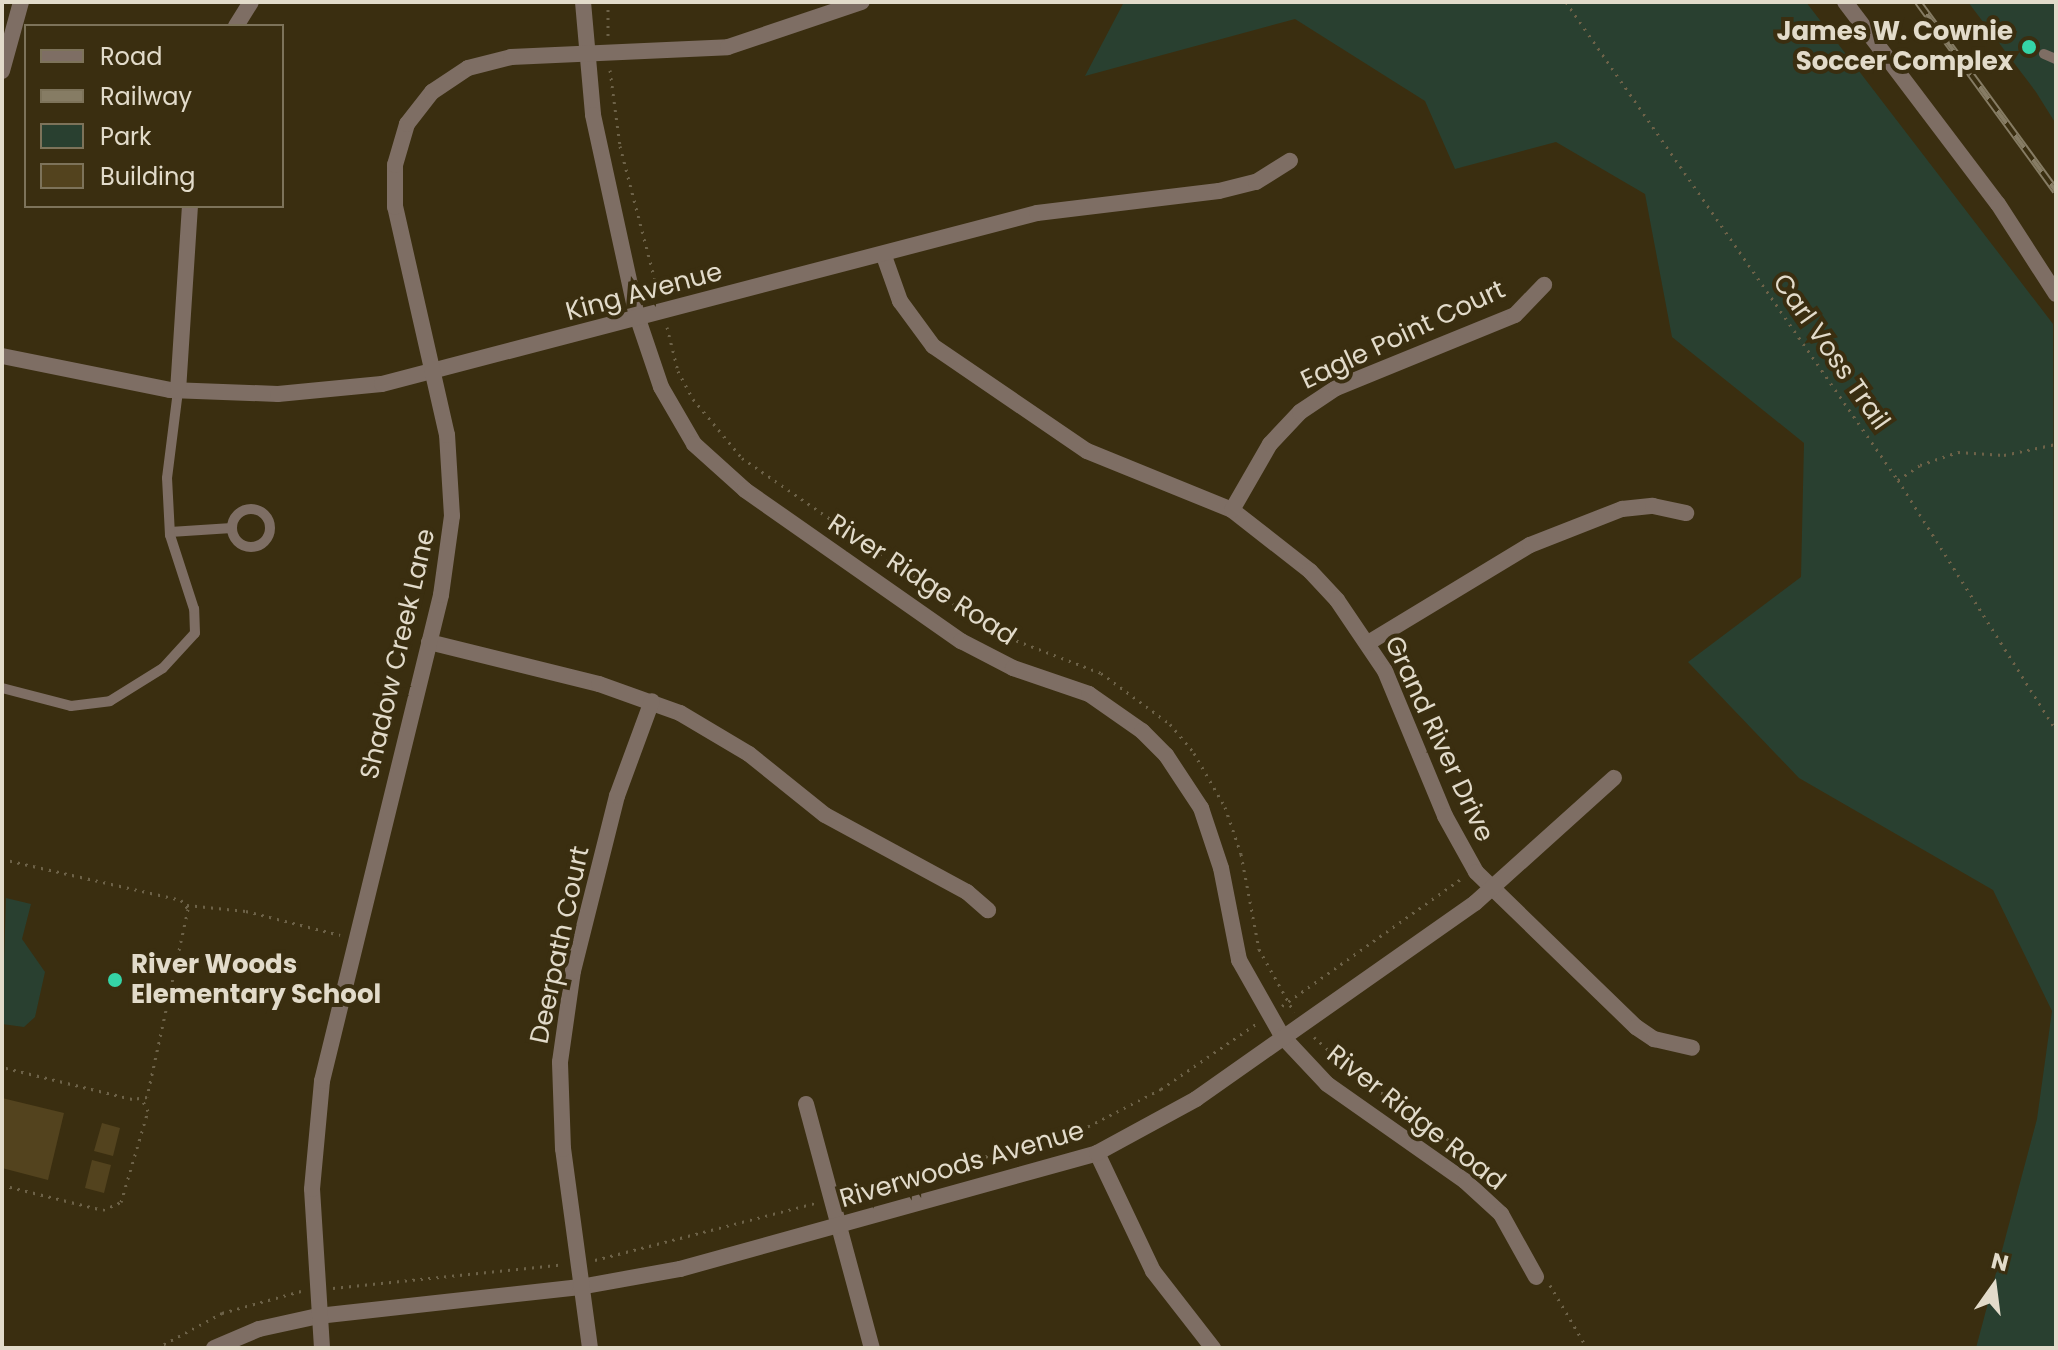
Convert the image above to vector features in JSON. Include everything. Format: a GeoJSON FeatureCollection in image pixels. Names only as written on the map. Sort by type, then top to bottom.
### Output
{"type":"FeatureCollection","features":[{"type":"Feature","properties":{"kind":"street"},"geometry":{"type":"LineString","coordinates":[[2,71],[21,2]]}},
{"type":"Feature","properties":{"kind":"street"},"geometry":{"type":"LineString","coordinates":[[237,24],[251,2]]}},
{"type":"Feature","properties":{"kind":"street","name":"River Ridge Road"},"geometry":{"type":"LineString","coordinates":[[583,2],[596,129],[637,316],[675,415],[717,468],[961,641],[1013,668],[1089,694],[1117,711],[1166,755],[1207,823],[1239,960],[1282,1036],[1327,1084],[1465,1181],[1501,1214],[1536,1277]]}},
{"type":"Feature","properties":{"kind":"street","name":"Shadow Creek Lane"},"geometry":{"type":"LineString","coordinates":[[322,1348],[318,1316],[315,1134],[322,1081],[429,642],[452,516],[447,435],[395,207],[395,165],[407,124],[432,92],[468,68],[511,57],[728,47],[862,2]]}},
{"type":"Feature","properties":{"kind":"street"},"geometry":{"type":"LineString","coordinates":[[1845,2],[1998,204],[2056,294]]}},
{"type":"Feature","properties":{"kind":"street","name":"King Avenue"},"geometry":{"type":"LineString","coordinates":[[2,356],[115,383],[178,391],[317,392],[433,373],[637,316],[884,256],[1037,213],[1219,191],[1256,182],[1290,161]]}},
{"type":"Feature","properties":{"kind":"street"},"geometry":{"type":"LineString","coordinates":[[178,391],[190,208]]}},
{"type":"Feature","properties":{"kind":"street","name":"Grand River Drive"},"geometry":{"type":"LineString","coordinates":[[884,256],[900,301],[933,346],[1087,451],[1232,510],[1310,571],[1368,643],[1459,845],[1492,890],[1636,1027],[1654,1039],[1692,1048]]}},
{"type":"Feature","properties":{"kind":"street","name":"Eagle Point Court"},"geometry":{"type":"LineString","coordinates":[[1232,510],[1270,444],[1300,412],[1336,388],[1515,315],[1544,285]]}},
{"type":"Feature","properties":{"kind":"street"},"geometry":{"type":"LineString","coordinates":[[1368,643],[1530,545],[1622,509],[1653,506],[1686,513]]}},
{"type":"Feature","properties":{"kind":"street"},"geometry":{"type":"LineString","coordinates":[[429,642],[652,701],[717,733],[825,815],[967,892],[988,910]]}},
{"type":"Feature","properties":{"kind":"street","name":"Deerpath Court"},"geometry":{"type":"LineString","coordinates":[[590,1348],[560,1111],[564,1016],[617,796],[652,701]]}},
{"type":"Feature","properties":{"kind":"street","name":"Riverwoods Avenue"},"geometry":{"type":"LineString","coordinates":[[214,1348],[259,1329],[318,1316],[580,1287],[680,1269],[1097,1153],[1170,1117],[1492,890],[1614,778]]}},
{"type":"Feature","properties":{"kind":"street"},"geometry":{"type":"LineString","coordinates":[[806,1104],[836,1225],[872,1348]]}},
{"type":"Feature","properties":{"kind":"street"},"geometry":{"type":"LineString","coordinates":[[1097,1153],[1153,1271],[1213,1348]]}},
{"type":"Feature","properties":{"kind":"lane"},"geometry":{"type":"LineString","coordinates":[[2044,54],[2056,59]]}},
{"type":"Feature","properties":{"kind":"lane"},"geometry":{"type":"LineString","coordinates":[[2,688],[71,706],[110,701],[163,668],[195,633],[194,609],[170,532],[167,478],[178,391]]}},
{"type":"Feature","properties":{"kind":"lane"},"geometry":{"type":"LineString","coordinates":[[170,532],[232,528]]}},
{"type":"Feature","properties":{"kind":"path"},"geometry":{"type":"LineString","coordinates":[[608,2],[609,40]]}},
{"type":"Feature","properties":{"kind":"path","name":"Carl Voss Trail"},"geometry":{"type":"LineString","coordinates":[[1566,2],[1898,480],[2056,730]]}},
{"type":"Feature","properties":{"kind":"path"},"geometry":{"type":"LineString","coordinates":[[610,62],[620,146],[660,300]]}},
{"type":"Feature","properties":{"kind":"path"},"geometry":{"type":"LineString","coordinates":[[1898,480],[1920,465],[1958,452],[2004,455],[2056,444]]}},
{"type":"Feature","properties":{"kind":"path"},"geometry":{"type":"LineString","coordinates":[[2,859],[25,861],[187,905],[246,911],[355,939]]}},
{"type":"Feature","properties":{"kind":"path"},"geometry":{"type":"LineString","coordinates":[[1277,1009],[1465,876]]}},
{"type":"Feature","properties":{"kind":"path"},"geometry":{"type":"LineString","coordinates":[[143,1101],[150,1090],[187,905]]}},
{"type":"Feature","properties":{"kind":"path"},"geometry":{"type":"LineString","coordinates":[[839,1197],[1081,1130],[1161,1089],[1259,1022]]}},
{"type":"Feature","properties":{"kind":"path"},"geometry":{"type":"LineString","coordinates":[[2,1067],[143,1101],[148,1111],[121,1202],[103,1210],[2,1185]]}},
{"type":"Feature","properties":{"kind":"path"},"geometry":{"type":"LineString","coordinates":[[586,1262],[819,1202]]}},
{"type":"Feature","properties":{"kind":"path"},"geometry":{"type":"LineString","coordinates":[[326,1288],[565,1264]]}},
{"type":"Feature","properties":{"kind":"path"},"geometry":{"type":"LineString","coordinates":[[157,1348],[222,1313],[304,1291]]}},
{"type":"Feature","properties":{"kind":"green space"},"geometry":{"type":"Polygon","coordinates":[[[1124,2],[1806,2],[2053,324],[2056,1348],[1976,1348],[2037,1119],[2052,1011],[1993,890],[1799,778],[1688,662],[1801,577],[1804,443],[1672,337],[1645,194],[1556,142],[1455,169],[1425,101],[1295,19],[1085,76],[1124,2]]]}},
{"type":"Feature","properties":{"kind":"green space","name":"James W. Cownie Soccer Complex"},"geometry":{"type":"Polygon","coordinates":[[[1968,2],[2056,2],[2056,124],[2036,92],[1968,2]]]}},
{"type":"Feature","properties":{"kind":"green space"},"geometry":{"type":"Polygon","coordinates":[[[6,898],[31,904],[22,939],[45,972],[35,1017],[24,1027],[2,1024],[6,898]]]}},
{"type":"Feature","properties":{"kind":"building"},"geometry":{"type":"Polygon","coordinates":[[[2,1098],[64,1113],[48,1180],[2,1168],[2,1098]]]}},
{"type":"Feature","properties":{"kind":"building"},"geometry":{"type":"Polygon","coordinates":[[[102,1123],[120,1128],[113,1156],[94,1151],[102,1123]]]}},
{"type":"Feature","properties":{"kind":"building"},"geometry":{"type":"Polygon","coordinates":[[[92,1160],[111,1165],[104,1193],[85,1188],[92,1160]]]}},
{"type":"Feature","properties":{"kind":"railway"},"geometry":{"type":"LineString","coordinates":[[1918,2],[2056,191]]}},
{"type":"Feature","properties":{"kind":"place","name":"James W. Cownie Soccer Complex"},"geometry":{"type":"Point","coordinates":[2029,47]}},
{"type":"Feature","properties":{"kind":"place","name":"River Woods Elementary School"},"geometry":{"type":"Point","coordinates":[115,980]}}]}
